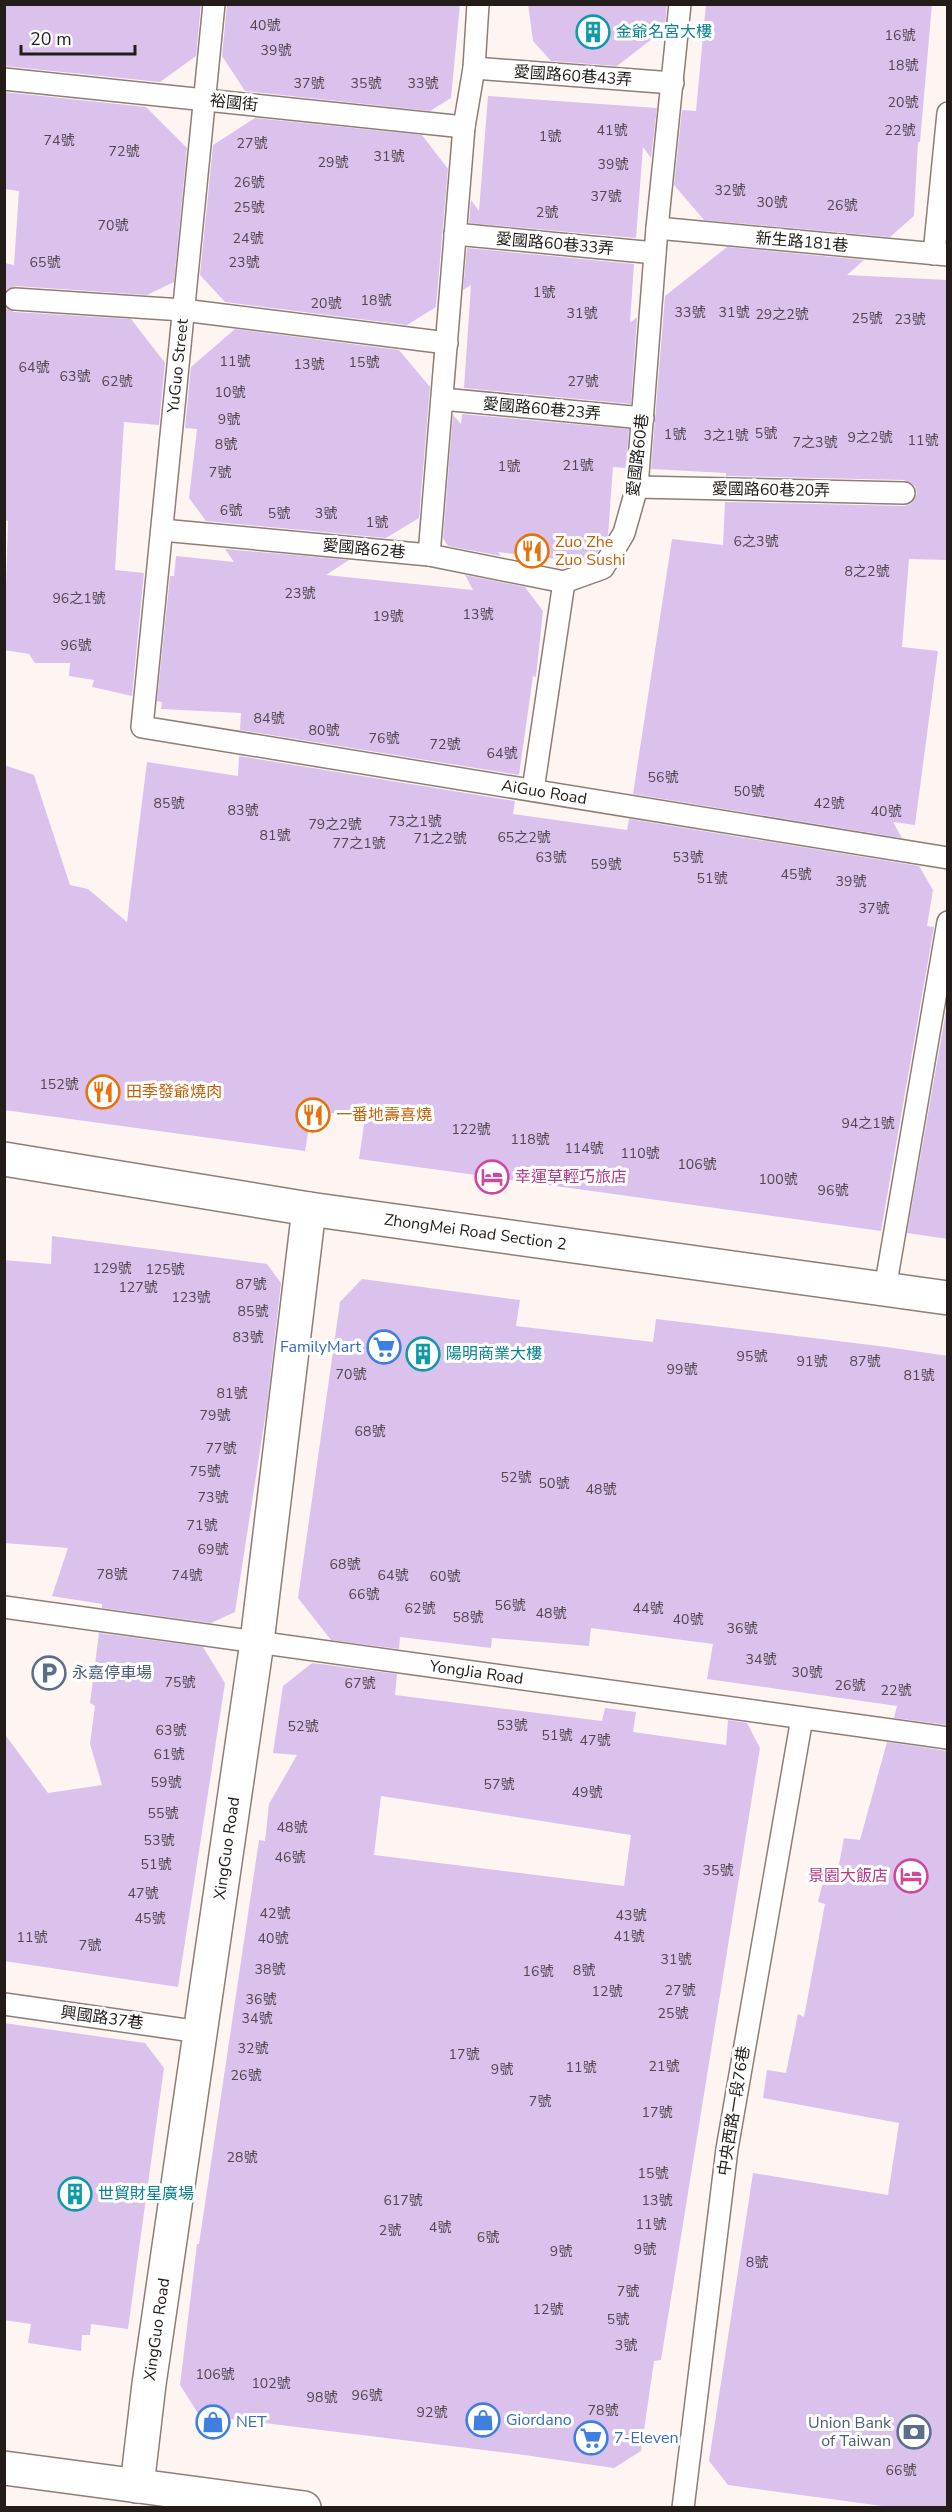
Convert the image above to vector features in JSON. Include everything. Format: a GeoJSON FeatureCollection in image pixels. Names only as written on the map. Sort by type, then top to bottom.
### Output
{"type":"FeatureCollection","features":[{"type":"Feature","properties":{"kind":"street","name":"ZhongMei Road Section 2"},"geometry":{"type":"LineString","coordinates":[[4,1159],[309,1209],[948,1298]]}},
{"type":"Feature","properties":{"kind":"street","name":"XingGuo Road"},"geometry":{"type":"LineString","coordinates":[[137,2486],[149,2384],[257,1642],[309,1209]]}},
{"type":"Feature","properties":{"kind":"street"},"geometry":{"type":"LineString","coordinates":[[4,2468],[304,2508]]}},
{"type":"Feature","properties":{"kind":"lane","name":"YuGuo Street"},"geometry":{"type":"LineString","coordinates":[[142,727],[214,4]]}},
{"type":"Feature","properties":{"kind":"lane"},"geometry":{"type":"LineString","coordinates":[[429,555],[464,128],[474,68],[478,4]]}},
{"type":"Feature","properties":{"kind":"lane","name":"愛國路60巷"},"geometry":{"type":"LineString","coordinates":[[564,582],[603,568],[624,533],[637,487],[657,228],[680,4]]}},
{"type":"Feature","properties":{"kind":"lane","name":"愛國路60巷43弄"},"geometry":{"type":"LineString","coordinates":[[474,68],[673,83]]}},
{"type":"Feature","properties":{"kind":"lane","name":"裕國街"},"geometry":{"type":"LineString","coordinates":[[4,79],[464,128]]}},
{"type":"Feature","properties":{"kind":"lane"},"geometry":{"type":"LineString","coordinates":[[941,255],[948,113]]}},
{"type":"Feature","properties":{"kind":"lane","name":"新生路181巷"},"geometry":{"type":"LineString","coordinates":[[657,228],[941,255]]}},
{"type":"Feature","properties":{"kind":"lane","name":"愛國路60巷33弄"},"geometry":{"type":"LineString","coordinates":[[455,234],[656,253]]}},
{"type":"Feature","properties":{"kind":"lane"},"geometry":{"type":"LineString","coordinates":[[15,299],[183,310],[447,343]]}},
{"type":"Feature","properties":{"kind":"lane","name":"愛國路60巷23弄"},"geometry":{"type":"LineString","coordinates":[[442,399],[643,418]]}},
{"type":"Feature","properties":{"kind":"lane","name":"愛國路60巷20弄"},"geometry":{"type":"LineString","coordinates":[[637,487],[904,493]]}},
{"type":"Feature","properties":{"kind":"lane","name":"愛國路62巷"},"geometry":{"type":"LineString","coordinates":[[162,530],[429,555],[564,582]]}},
{"type":"Feature","properties":{"kind":"lane"},"geometry":{"type":"LineString","coordinates":[[533,790],[564,582]]}},
{"type":"Feature","properties":{"kind":"lane","name":"AiGuo Road"},"geometry":{"type":"LineString","coordinates":[[142,727],[948,858]]}},
{"type":"Feature","properties":{"kind":"lane"},"geometry":{"type":"LineString","coordinates":[[885,1289],[948,922]]}},
{"type":"Feature","properties":{"kind":"lane","name":"YongJia Road"},"geometry":{"type":"LineString","coordinates":[[4,1607],[948,1738]]}},
{"type":"Feature","properties":{"kind":"lane","name":"中央西路一段76巷"},"geometry":{"type":"LineString","coordinates":[[683,2508],[727,2149],[802,1718]]}},
{"type":"Feature","properties":{"kind":"lane","name":"興國路37巷"},"geometry":{"type":"LineString","coordinates":[[4,2004],[200,2032]]}},
{"type":"Feature","properties":{"kind":"building"},"geometry":{"type":"Polygon","coordinates":[[[4,4],[201,4],[196,56],[160,82],[4,66],[4,4]]]}},
{"type":"Feature","properties":{"kind":"building"},"geometry":{"type":"Polygon","coordinates":[[[227,4],[460,4],[451,98],[430,111],[245,91],[222,56],[227,4]]]}},
{"type":"Feature","properties":{"kind":"building","name":"金爺名宮大樓"},"geometry":{"type":"Polygon","coordinates":[[[528,4],[667,4],[665,29],[617,66],[551,61],[533,41],[528,4]]]}},
{"type":"Feature","properties":{"kind":"building"},"geometry":{"type":"Polygon","coordinates":[[[706,4],[932,4],[920,142],[918,142],[914,216],[890,237],[704,220],[674,185],[682,110],[696,111],[706,4]]]}},
{"type":"Feature","properties":{"kind":"building"},"geometry":{"type":"Polygon","coordinates":[[[4,92],[146,107],[187,148],[174,282],[147,295],[16,286],[4,292],[4,263],[14,265],[19,191],[4,189],[4,92]]]}},
{"type":"Feature","properties":{"kind":"building"},"geometry":{"type":"Polygon","coordinates":[[[488,96],[657,108],[651,158],[643,147],[636,238],[469,223],[471,200],[479,211],[488,96]]]}},
{"type":"Feature","properties":{"kind":"building"},"geometry":{"type":"Polygon","coordinates":[[[255,118],[422,135],[448,169],[436,307],[407,325],[225,302],[200,275],[213,145],[255,118]]]}},
{"type":"Feature","properties":{"kind":"building"},"geometry":{"type":"Polygon","coordinates":[[[727,247],[864,260],[847,275],[948,280],[948,560],[909,559],[902,647],[938,651],[915,825],[893,822],[902,838],[633,794],[672,539],[723,545],[725,502],[904,506],[911,504],[917,494],[915,486],[904,480],[726,476],[726,473],[651,469],[665,296],[727,247]]]}},
{"type":"Feature","properties":{"kind":"building"},"geometry":{"type":"Polygon","coordinates":[[[467,248],[634,264],[630,323],[637,317],[631,404],[464,388],[471,285],[463,290],[467,248]]]}},
{"type":"Feature","properties":{"kind":"building"},"geometry":{"type":"Polygon","coordinates":[[[4,306],[14,312],[131,319],[165,363],[159,425],[124,422],[115,570],[144,573],[132,696],[92,687],[94,680],[69,676],[70,663],[35,663],[29,654],[4,650],[4,586],[6,586],[8,521],[4,520],[4,306]]]}},
{"type":"Feature","properties":{"kind":"building"},"geometry":{"type":"Polygon","coordinates":[[[235,329],[399,350],[430,387],[419,518],[386,538],[206,521],[189,498],[197,429],[185,428],[191,367],[235,329]]]}},
{"type":"Feature","properties":{"kind":"building"},"geometry":{"type":"Polygon","coordinates":[[[462,414],[629,429],[626,468],[613,467],[608,535],[594,558],[583,562],[498,552],[501,556],[448,546],[443,538],[453,415],[461,424],[462,414]]]}},
{"type":"Feature","properties":{"kind":"building"},"geometry":{"type":"Polygon","coordinates":[[[225,549],[349,560],[326,575],[473,590],[465,575],[525,587],[543,611],[536,677],[533,676],[519,775],[240,730],[241,713],[161,709],[162,702],[157,701],[170,576],[174,576],[176,556],[234,562],[225,549]]]}},
{"type":"Feature","properties":{"kind":"building"},"geometry":{"type":"Polygon","coordinates":[[[239,756],[515,801],[513,814],[627,830],[629,819],[919,866],[933,890],[927,926],[934,927],[881,1231],[359,1159],[365,1118],[312,1110],[305,1151],[4,1110],[4,765],[34,775],[70,885],[88,889],[127,922],[147,762],[238,776],[239,756]]]}},
{"type":"Feature","properties":{"kind":"building"},"geometry":{"type":"Polygon","coordinates":[[[948,1000],[948,1239],[907,1233],[948,1000]]]}},
{"type":"Feature","properties":{"kind":"building"},"geometry":{"type":"Polygon","coordinates":[[[52,1236],[267,1264],[281,1283],[267,1405],[235,1612],[211,1623],[102,1608],[102,1604],[52,1596],[68,1548],[4,1543],[4,1260],[51,1264],[52,1236]]]}},
{"type":"Feature","properties":{"kind":"building"},"geometry":{"type":"Polygon","coordinates":[[[362,1279],[520,1300],[516,1326],[653,1342],[656,1319],[948,1356],[948,1725],[894,1718],[897,1706],[707,1679],[713,1644],[591,1628],[589,1646],[492,1638],[491,1648],[400,1637],[399,1649],[331,1640],[298,1598],[340,1302],[362,1279]]]}},
{"type":"Feature","properties":{"kind":"building"},"geometry":{"type":"Polygon","coordinates":[[[99,1633],[203,1647],[225,1683],[178,1987],[4,1961],[4,1733],[48,1793],[102,1785],[90,1744],[95,1706],[90,1703],[99,1633]]]}},
{"type":"Feature","properties":{"kind":"building"},"geometry":{"type":"Polygon","coordinates":[[[312,1663],[397,1674],[395,1695],[602,1721],[605,1708],[636,1712],[633,1732],[726,1745],[728,1720],[747,1723],[760,1748],[661,2360],[654,2361],[641,2451],[614,2468],[199,2415],[180,2385],[197,2244],[199,2244],[259,1840],[265,1841],[269,1804],[297,1755],[273,1753],[283,1686],[312,1663]],[[381,1796],[374,1855],[624,1886],[631,1835],[381,1796]]]}},
{"type":"Feature","properties":{"kind":"building"},"geometry":{"type":"Polygon","coordinates":[[[887,1742],[948,1751],[948,2508],[897,2508],[728,2485],[709,2461],[753,2173],[888,2195],[899,2123],[763,2098],[767,2070],[786,2073],[798,2014],[804,2017],[825,1904],[818,1902],[825,1873],[837,1874],[844,1838],[860,1840],[887,1742]]]}},
{"type":"Feature","properties":{"kind":"building","name":"世貿財星廣場"},"geometry":{"type":"Polygon","coordinates":[[[4,2023],[145,2043],[164,2068],[128,2329],[91,2324],[90,2335],[82,2335],[81,2351],[28,2343],[31,2324],[4,2320],[4,2023]]]}},
{"type":"Feature","properties":{"kind":"place","name":"金爺名宮大樓"},"geometry":{"type":"Point","coordinates":[593,32]}},
{"type":"Feature","properties":{"kind":"place","name":"Zuo Zhe Zuo Sushi"},"geometry":{"type":"Point","coordinates":[532,551]}},
{"type":"Feature","properties":{"kind":"place","name":"田季發爺燒肉"},"geometry":{"type":"Point","coordinates":[103,1092]}},
{"type":"Feature","properties":{"kind":"place","name":"一番地壽喜燒"},"geometry":{"type":"Point","coordinates":[313,1115]}},
{"type":"Feature","properties":{"kind":"place","name":"幸運草輕巧旅店"},"geometry":{"type":"Point","coordinates":[492,1177]}},
{"type":"Feature","properties":{"kind":"place","name":"FamilyMart"},"geometry":{"type":"Point","coordinates":[384,1347]}},
{"type":"Feature","properties":{"kind":"place","name":"陽明商業大樓"},"geometry":{"type":"Point","coordinates":[423,1354]}},
{"type":"Feature","properties":{"kind":"place","name":"永嘉停車場"},"geometry":{"type":"Point","coordinates":[49,1673]}},
{"type":"Feature","properties":{"kind":"place","name":"景園大飯店"},"geometry":{"type":"Point","coordinates":[911,1876]}},
{"type":"Feature","properties":{"kind":"place","name":"世貿財星廣場"},"geometry":{"type":"Point","coordinates":[75,2194]}},
{"type":"Feature","properties":{"kind":"place","name":"Giordano"},"geometry":{"type":"Point","coordinates":[483,2420]}},
{"type":"Feature","properties":{"kind":"place","name":"NET"},"geometry":{"type":"Point","coordinates":[213,2422]}},
{"type":"Feature","properties":{"kind":"place","name":"Union Bank of Taiwan"},"geometry":{"type":"Point","coordinates":[914,2432]}},
{"type":"Feature","properties":{"kind":"place","name":"7-Eleven"},"geometry":{"type":"Point","coordinates":[591,2438]}}]}
